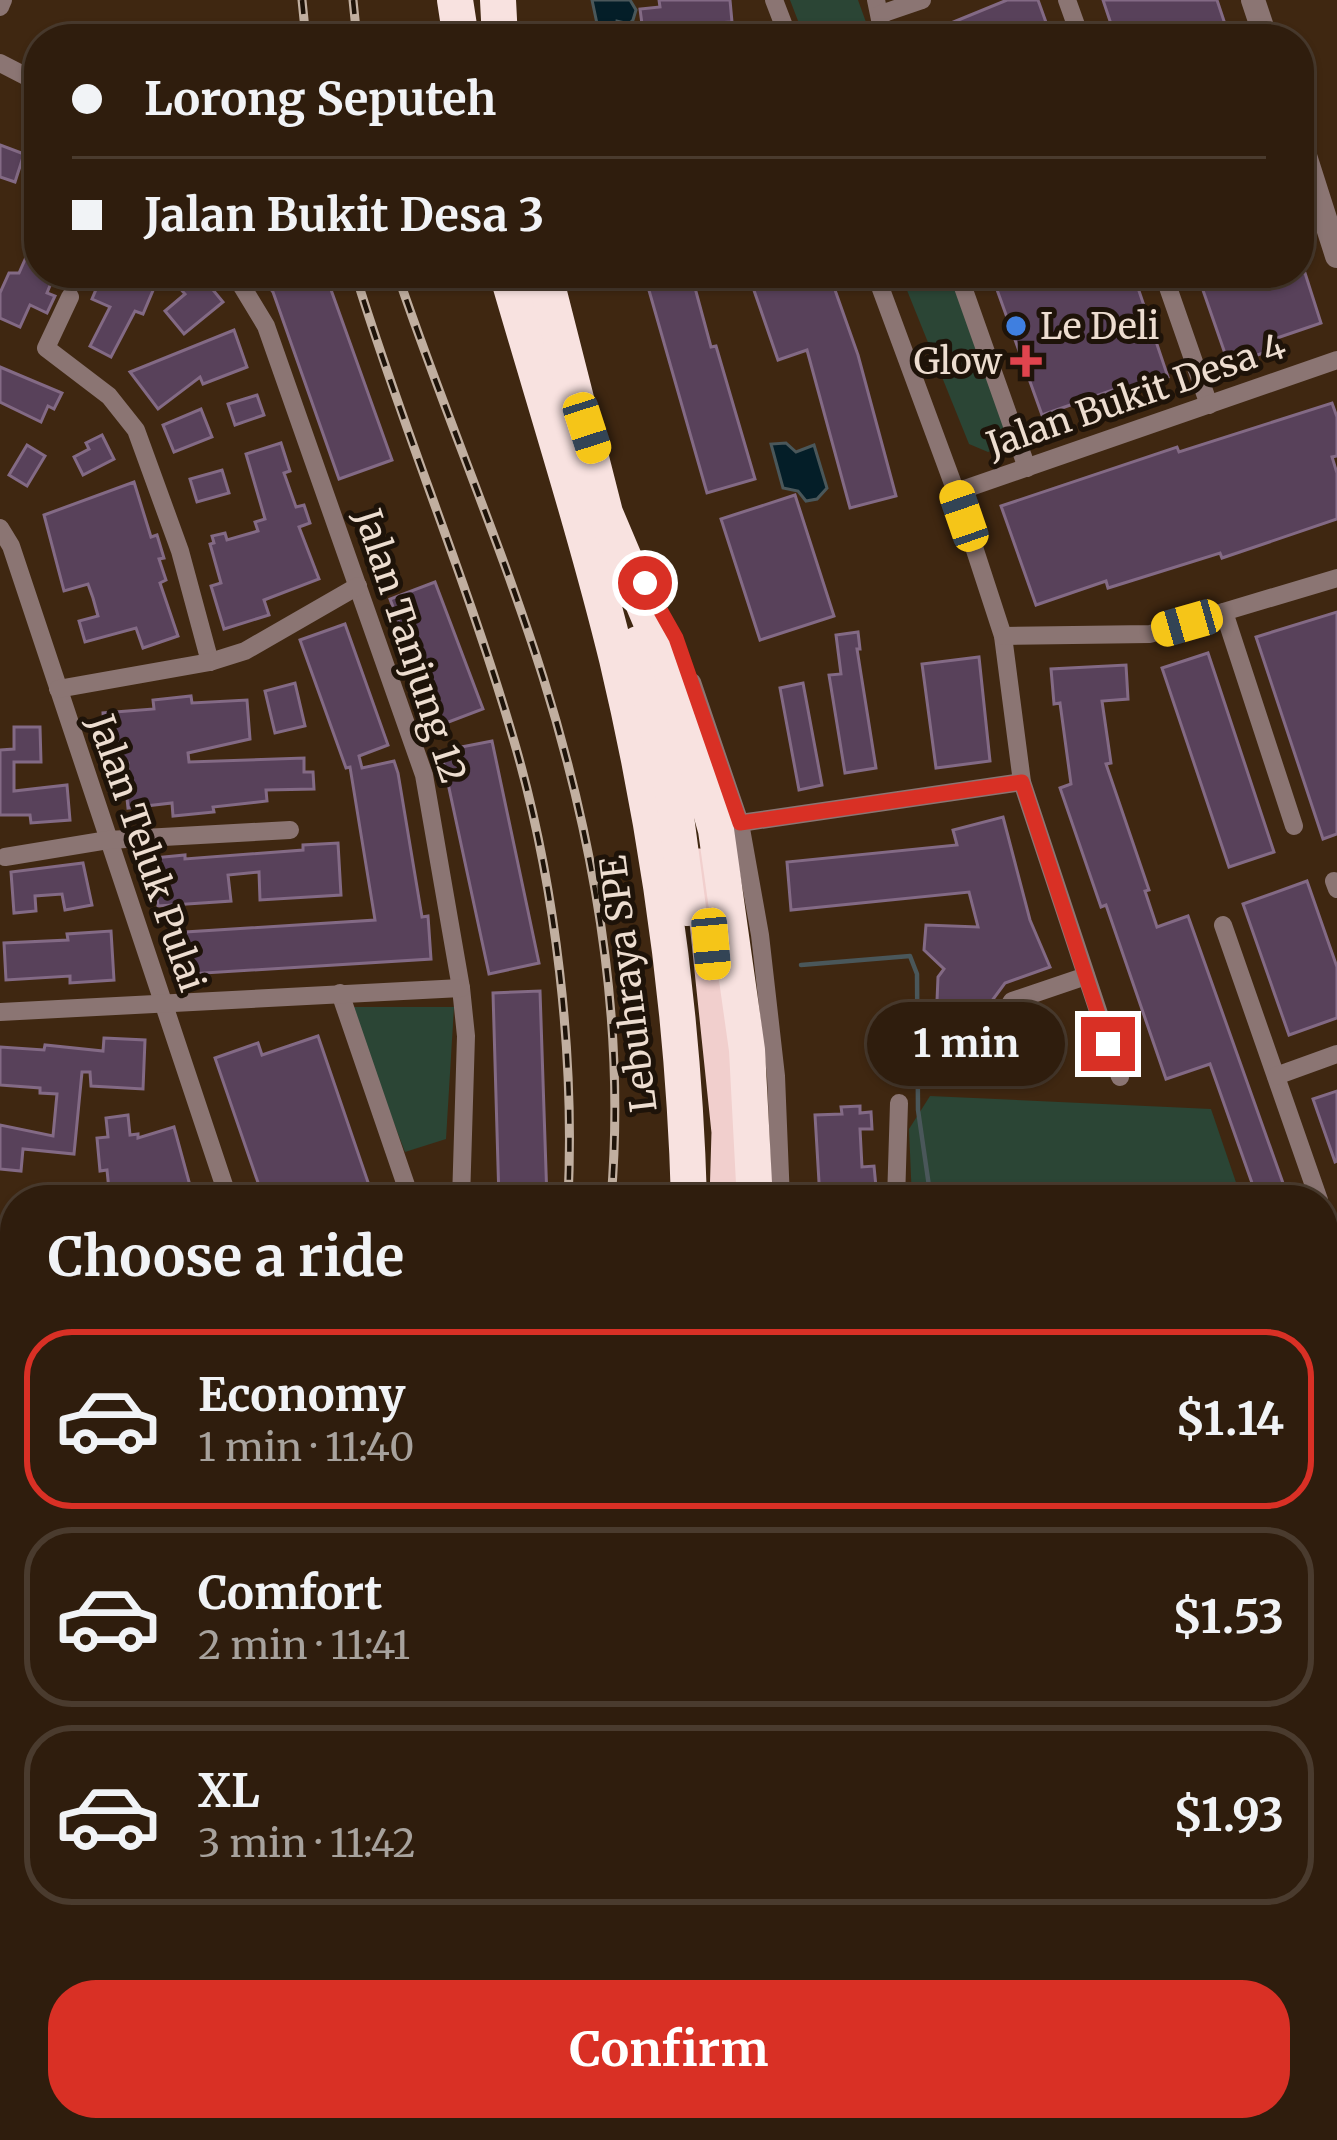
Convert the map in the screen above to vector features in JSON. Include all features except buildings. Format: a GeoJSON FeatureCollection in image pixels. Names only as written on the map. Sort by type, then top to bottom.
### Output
{"type":"FeatureCollection","features":[{"type":"Feature","properties":{"kind":"highway"},"geometry":{"type":"LineString","coordinates":[[508,288],[604,658],[653,871],[672,1045],[673,1185]]}},
{"type":"Feature","properties":{"kind":"highway","name":"Lebuhraya SPE"},"geometry":{"type":"LineString","coordinates":[[508,288],[616,656],[645,791],[669,940],[686,1092],[688,1185]]}},
{"type":"Feature","properties":{"kind":"highway","name":"Lebuhraya SPE"},"geometry":{"type":"LineString","coordinates":[[546,288],[672,786],[709,1092],[708,1185]]}},
{"type":"Feature","properties":{"kind":"highway"},"geometry":{"type":"LineString","coordinates":[[547,288],[628,555],[696,840],[728,1132],[746,1185]]}},
{"type":"Feature","properties":{"kind":"highway"},"geometry":{"type":"LineString","coordinates":[[605,513],[671,669],[716,830],[747,1051],[750,1185]]}},
{"type":"Feature","properties":{"kind":"street"},"geometry":{"type":"LineString","coordinates":[[879,7],[922,0]]}},
{"type":"Feature","properties":{"kind":"street"},"geometry":{"type":"LineString","coordinates":[[1314,184],[1337,256]]}},
{"type":"Feature","properties":{"kind":"street","name":"Jalan Tanjung 12"},"geometry":{"type":"LineString","coordinates":[[245,288],[266,326],[424,775],[466,1036],[461,1185]]}},
{"type":"Feature","properties":{"kind":"street"},"geometry":{"type":"LineString","coordinates":[[881,288],[1003,636],[1022,782],[1120,1077]]}},
{"type":"Feature","properties":{"kind":"street"},"geometry":{"type":"LineString","coordinates":[[963,288],[1027,468]]}},
{"type":"Feature","properties":{"kind":"street"},"geometry":{"type":"LineString","coordinates":[[1168,288],[1209,405]]}},
{"type":"Feature","properties":{"kind":"street"},"geometry":{"type":"LineString","coordinates":[[70,297],[46,348],[109,396],[136,430],[180,550],[209,662]]}},
{"type":"Feature","properties":{"kind":"street","name":"Jalan Bukit Desa 4"},"geometry":{"type":"LineString","coordinates":[[956,492],[1337,361]]}},
{"type":"Feature","properties":{"kind":"street","name":"Jalan Teluk Pulai"},"geometry":{"type":"LineString","coordinates":[[0,528],[11,546],[224,1185]]}},
{"type":"Feature","properties":{"kind":"street"},"geometry":{"type":"LineString","coordinates":[[628,555],[676,638],[740,823],[760,935],[776,1076],[753,1185]]}},
{"type":"Feature","properties":{"kind":"street"},"geometry":{"type":"LineString","coordinates":[[1003,636],[1150,634],[1337,578]]}},
{"type":"Feature","properties":{"kind":"street"},"geometry":{"type":"LineString","coordinates":[[58,688],[209,662],[265,640],[358,586]]}},
{"type":"Feature","properties":{"kind":"street"},"geometry":{"type":"LineString","coordinates":[[1224,612],[1294,826]]}},
{"type":"Feature","properties":{"kind":"street"},"geometry":{"type":"LineString","coordinates":[[740,823],[1022,782]]}},
{"type":"Feature","properties":{"kind":"street"},"geometry":{"type":"LineString","coordinates":[[5,857],[109,840],[290,830]]}},
{"type":"Feature","properties":{"kind":"street"},"geometry":{"type":"LineString","coordinates":[[1223,925],[1314,1185]]}},
{"type":"Feature","properties":{"kind":"street"},"geometry":{"type":"LineString","coordinates":[[995,1066],[998,1026],[1012,1001],[1086,976]]}},
{"type":"Feature","properties":{"kind":"street"},"geometry":{"type":"LineString","coordinates":[[0,1012],[461,988]]}},
{"type":"Feature","properties":{"kind":"street"},"geometry":{"type":"LineString","coordinates":[[340,993],[406,1185]]}},
{"type":"Feature","properties":{"kind":"street"},"geometry":{"type":"LineString","coordinates":[[1276,1076],[1337,1054]]}},
{"type":"Feature","properties":{"kind":"street"},"geometry":{"type":"LineString","coordinates":[[896,1185],[899,1103]]}},
{"type":"Feature","properties":{"kind":"green space"},"geometry":{"type":"Polygon","coordinates":[[[790,0],[858,0],[867,24],[799,24],[790,0]]]}},
{"type":"Feature","properties":{"kind":"green space"},"geometry":{"type":"Polygon","coordinates":[[[906,288],[960,288],[1013,442],[988,452],[969,444],[906,288]]]}},
{"type":"Feature","properties":{"kind":"green space"},"geometry":{"type":"Polygon","coordinates":[[[349,1007],[454,1007],[446,1139],[405,1152],[349,1007]]]}},
{"type":"Feature","properties":{"kind":"green space"},"geometry":{"type":"Polygon","coordinates":[[[930,1096],[1211,1109],[1237,1185],[911,1185],[909,1129],[930,1096]]]}},
{"type":"Feature","properties":{"kind":"water"},"geometry":{"type":"Polygon","coordinates":[[[592,0],[630,0],[636,10],[629,24],[597,24],[592,0]]]}},
{"type":"Feature","properties":{"kind":"water"},"geometry":{"type":"Polygon","coordinates":[[[786,443],[796,452],[814,445],[827,488],[817,499],[806,501],[798,491],[783,488],[771,444],[786,443]]]}},
{"type":"Feature","properties":{"kind":"waterway"},"geometry":{"type":"LineString","coordinates":[[801,965],[910,956],[917,974],[918,1110],[929,1185]]}},
{"type":"Feature","properties":{"kind":"railway"},"geometry":{"type":"LineString","coordinates":[[302,0],[304,24]]}},
{"type":"Feature","properties":{"kind":"railway"},"geometry":{"type":"LineString","coordinates":[[353,0],[355,24]]}},
{"type":"Feature","properties":{"kind":"railway"},"geometry":{"type":"LineString","coordinates":[[360,288],[478,628],[530,802],[560,972],[568,1185]]}},
{"type":"Feature","properties":{"kind":"railway"},"geometry":{"type":"LineString","coordinates":[[402,288],[526,626],[578,805],[610,1002],[615,1134],[612,1185]]}},
{"type":"Feature","properties":{"kind":"place","name":"Le Deli"},"geometry":{"type":"Point","coordinates":[1016,326]}},
{"type":"Feature","properties":{"kind":"place","name":"Glow"},"geometry":{"type":"Point","coordinates":[1026,361]}},
{"type":"Feature","properties":{"kind":"route"},"geometry":{"type":"LineString","coordinates":[[645,583],[676,638],[740,823],[1022,782],[1108,1044]]}}]}
